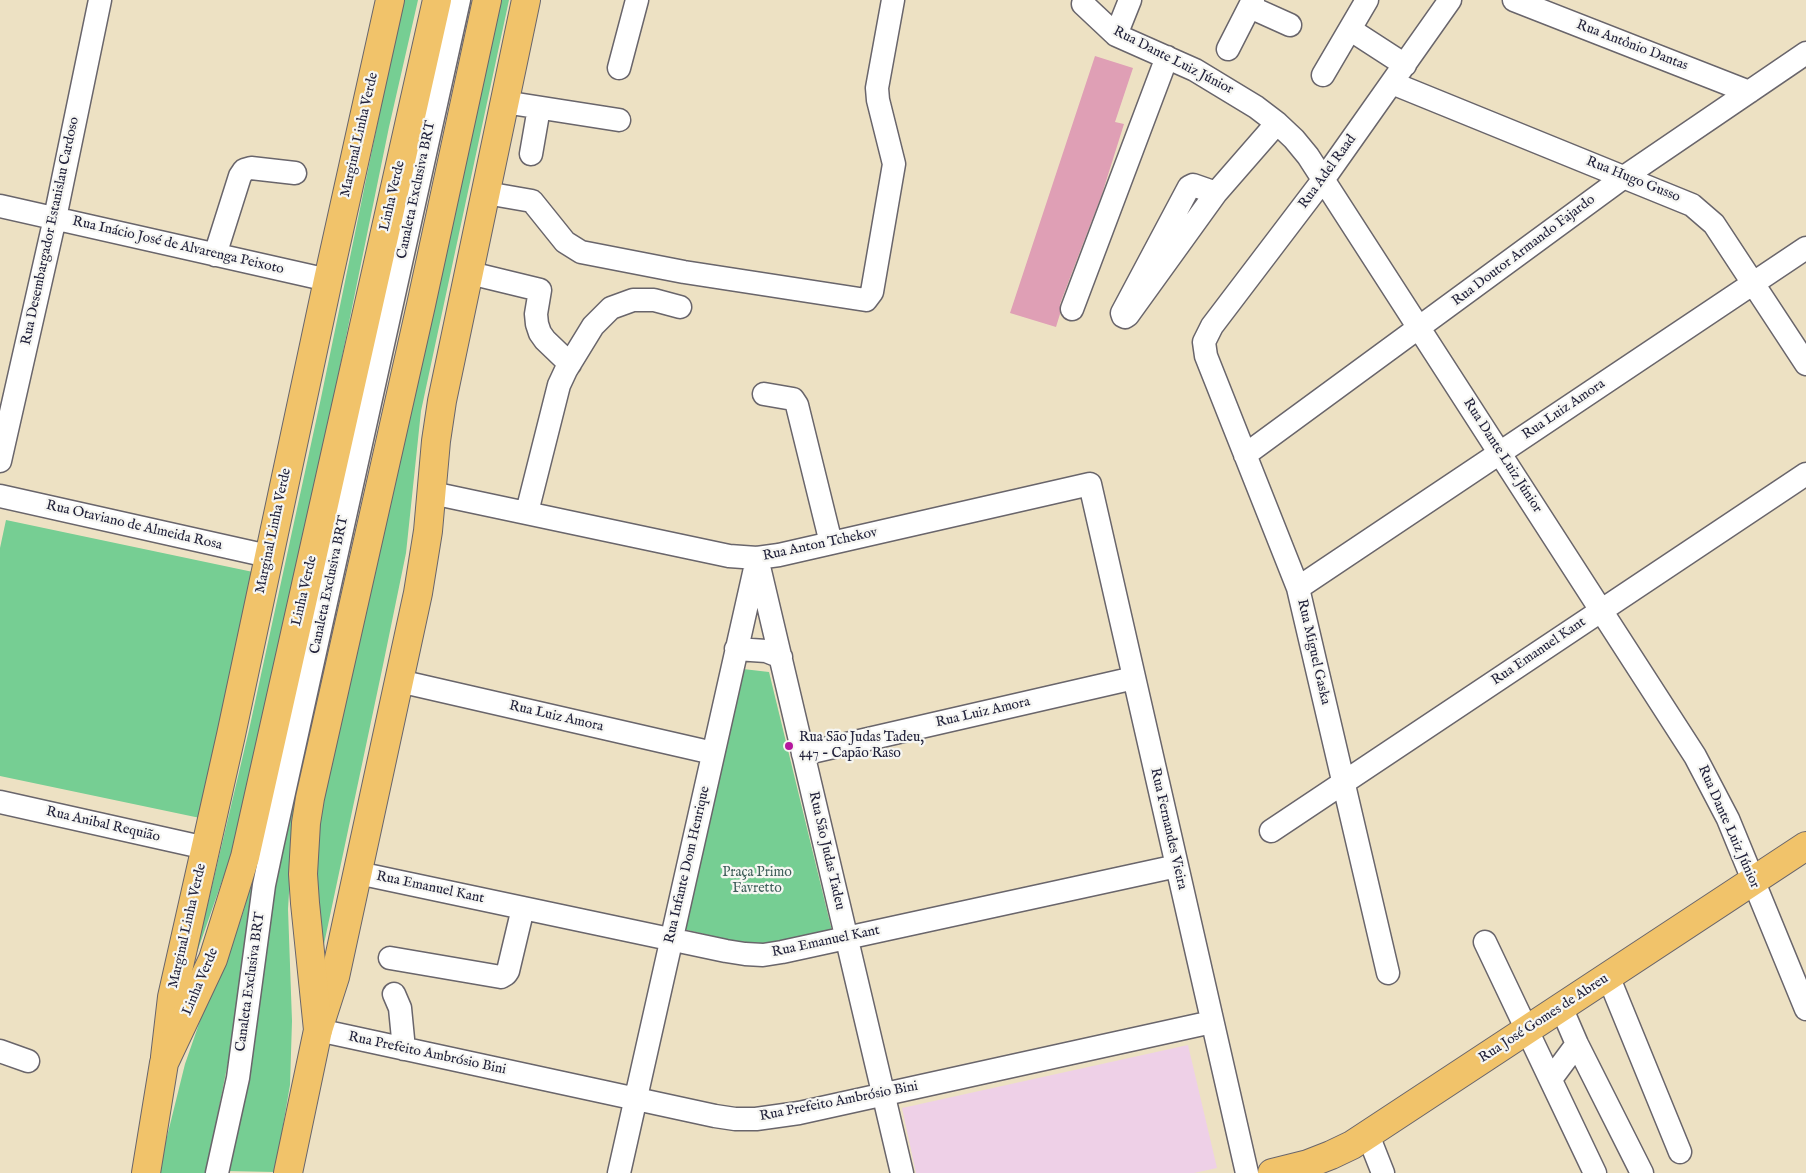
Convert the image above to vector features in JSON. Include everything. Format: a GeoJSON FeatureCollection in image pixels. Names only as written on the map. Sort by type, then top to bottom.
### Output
{"type":"FeatureCollection","features":[{"type":"Feature","properties":{"kind":"main road","name":"Marginal Linha Verde"},"geometry":{"type":"LineString","coordinates":[[164,1062],[172,997],[231,735],[268,556],[390,0]]}},
{"type":"Feature","properties":{"kind":"main road","name":"Linha Verde"},"geometry":{"type":"LineString","coordinates":[[146,1173],[164,1062],[213,959],[245,857],[437,0]]}},
{"type":"Feature","properties":{"kind":"main road"},"geometry":{"type":"LineString","coordinates":[[318,1030],[305,903],[304,859],[308,815],[422,305],[487,0]]}},
{"type":"Feature","properties":{"kind":"main road"},"geometry":{"type":"LineString","coordinates":[[288,1173],[318,1030],[335,978],[424,560],[438,423],[526,0]]}},
{"type":"Feature","properties":{"kind":"main road","name":"Rua José Gomes de Abreu"},"geometry":{"type":"LineString","coordinates":[[1272,1173],[1331,1156],[1368,1135],[1806,846]]}},
{"type":"Feature","properties":{"kind":"street","name":"Rua Desembargador Estanislau Cardoso"},"geometry":{"type":"LineString","coordinates":[[0,461],[8,385],[55,218],[100,0]]}},
{"type":"Feature","properties":{"kind":"street","name":"Canaleta Exclusiva BRT"},"geometry":{"type":"LineString","coordinates":[[217,1173],[238,1078],[264,884],[459,0]]}},
{"type":"Feature","properties":{"kind":"street"},"geometry":{"type":"LineString","coordinates":[[619,68],[637,0]]}},
{"type":"Feature","properties":{"kind":"street"},"geometry":{"type":"LineString","coordinates":[[486,193],[532,201],[565,242],[581,252],[684,272],[866,300],[872,292],[894,164],[878,100],[877,88],[893,0]]}},
{"type":"Feature","properties":{"kind":"street"},"geometry":{"type":"LineString","coordinates":[[1116,35],[1130,0]]}},
{"type":"Feature","properties":{"kind":"street"},"geometry":{"type":"LineString","coordinates":[[1323,75],[1367,0]]}},
{"type":"Feature","properties":{"kind":"street","name":"Rua Adel Raad"},"geometry":{"type":"LineString","coordinates":[[1204,342],[1212,326],[1323,180],[1450,0]]}},
{"type":"Feature","properties":{"kind":"street","name":"Rua Antônio Dantas"},"geometry":{"type":"LineString","coordinates":[[1514,0],[1749,92]]}},
{"type":"Feature","properties":{"kind":"street","name":"Rua Dante Luiz Júnior"},"geometry":{"type":"LineString","coordinates":[[1083,4],[1116,35],[1167,57],[1225,87],[1277,123],[1298,144],[1696,756],[1718,799],[1806,1009]]}},
{"type":"Feature","properties":{"kind":"street"},"geometry":{"type":"LineString","coordinates":[[1228,49],[1251,4],[1290,24]]}},
{"type":"Feature","properties":{"kind":"street"},"geometry":{"type":"LineString","coordinates":[[1351,30],[1404,65]]}},
{"type":"Feature","properties":{"kind":"street","name":"Rua Doutor Armando Fajardo"},"geometry":{"type":"LineString","coordinates":[[1246,455],[1624,177],[1806,53]]}},
{"type":"Feature","properties":{"kind":"street"},"geometry":{"type":"LineString","coordinates":[[1072,309],[1167,57]]}},
{"type":"Feature","properties":{"kind":"street","name":"Rua Hugo Gusso"},"geometry":{"type":"LineString","coordinates":[[1392,83],[1685,201],[1705,214],[1714,224],[1806,364]]}},
{"type":"Feature","properties":{"kind":"street"},"geometry":{"type":"LineString","coordinates":[[504,102],[619,120]]}},
{"type":"Feature","properties":{"kind":"street"},"geometry":{"type":"LineString","coordinates":[[531,154],[539,108]]}},
{"type":"Feature","properties":{"kind":"street"},"geometry":{"type":"LineString","coordinates":[[1216,194],[1193,185],[1188,187],[1122,313],[1123,316],[1128,316],[1216,194],[1277,123]]}},
{"type":"Feature","properties":{"kind":"street"},"geometry":{"type":"LineString","coordinates":[[215,255],[240,176],[244,170],[251,168],[295,173]]}},
{"type":"Feature","properties":{"kind":"street","name":"Rua Inácio José de Alvarenga Peixoto"},"geometry":{"type":"LineString","coordinates":[[0,206],[328,280]]}},
{"type":"Feature","properties":{"kind":"street","name":"Rua Luiz Amora"},"geometry":{"type":"LineString","coordinates":[[1298,588],[1806,248]]}},
{"type":"Feature","properties":{"kind":"street"},"geometry":{"type":"LineString","coordinates":[[470,273],[540,290],[536,314],[540,333],[570,364]]}},
{"type":"Feature","properties":{"kind":"street"},"geometry":{"type":"LineString","coordinates":[[527,512],[559,385],[592,326],[611,308],[633,300],[645,299],[680,307]]}},
{"type":"Feature","properties":{"kind":"street","name":"Rua Miguel Gaska"},"geometry":{"type":"LineString","coordinates":[[1204,342],[1206,356],[1298,588],[1388,973]]}},
{"type":"Feature","properties":{"kind":"street"},"geometry":{"type":"LineString","coordinates":[[764,394],[793,400],[797,405],[831,543]]}},
{"type":"Feature","properties":{"kind":"street","name":"Rua Emanuel Kant"},"geometry":{"type":"LineString","coordinates":[[1271,831],[1806,474]]}},
{"type":"Feature","properties":{"kind":"street","name":"Rua Anton Tchekov"},"geometry":{"type":"LineString","coordinates":[[432,493],[729,556],[757,558],[1090,484]]}},
{"type":"Feature","properties":{"kind":"street","name":"Rua Fernandes Vieira"},"geometry":{"type":"LineString","coordinates":[[1090,484],[1247,1173]]}},
{"type":"Feature","properties":{"kind":"street","name":"Rua Otaviano de Almeida Rosa"},"geometry":{"type":"LineString","coordinates":[[0,496],[268,556]]}},
{"type":"Feature","properties":{"kind":"street","name":"Rua Infante Dom Henrique"},"geometry":{"type":"LineString","coordinates":[[619,1173],[757,558]]}},
{"type":"Feature","properties":{"kind":"street","name":"Rua São Judas Tadeu"},"geometry":{"type":"LineString","coordinates":[[757,558],[902,1173]]}},
{"type":"Feature","properties":{"kind":"street"},"geometry":{"type":"LineString","coordinates":[[736,649],[766,651],[781,657]]}},
{"type":"Feature","properties":{"kind":"street","name":"Rua Luiz Amora"},"geometry":{"type":"LineString","coordinates":[[804,754],[1134,678]]}},
{"type":"Feature","properties":{"kind":"street","name":"Rua Luiz Amora"},"geometry":{"type":"LineString","coordinates":[[399,681],[713,753]]}},
{"type":"Feature","properties":{"kind":"street","name":"Rua Anibal Requião"},"geometry":{"type":"LineString","coordinates":[[0,802],[206,848]]}},
{"type":"Feature","properties":{"kind":"street","name":"Rua Emanuel Kant"},"geometry":{"type":"LineString","coordinates":[[358,873],[745,954],[764,954],[782,952],[1176,866]]}},
{"type":"Feature","properties":{"kind":"street"},"geometry":{"type":"LineString","coordinates":[[390,958],[501,976],[508,971],[523,908]]}},
{"type":"Feature","properties":{"kind":"street"},"geometry":{"type":"LineString","coordinates":[[1485,942],[1595,1173]]}},
{"type":"Feature","properties":{"kind":"street"},"geometry":{"type":"LineString","coordinates":[[1608,976],[1680,1152]]}},
{"type":"Feature","properties":{"kind":"street"},"geometry":{"type":"LineString","coordinates":[[394,994],[400,1008],[404,1049]]}},
{"type":"Feature","properties":{"kind":"street"},"geometry":{"type":"LineString","coordinates":[[1561,1008],[1636,1171]]}},
{"type":"Feature","properties":{"kind":"street","name":"Rua Prefeito Ambrósio Bini"},"geometry":{"type":"LineString","coordinates":[[318,1030],[715,1116],[735,1119],[756,1119],[799,1113],[884,1095],[1212,1022]]}},
{"type":"Feature","properties":{"kind":"street"},"geometry":{"type":"LineString","coordinates":[[1551,1079],[1577,1044]]}},
{"type":"Feature","properties":{"kind":"street"},"geometry":{"type":"LineString","coordinates":[[0,1051],[28,1061]]}},
{"type":"Feature","properties":{"kind":"street"},"geometry":{"type":"LineString","coordinates":[[1368,1135],[1383,1173]]}},
{"type":"Feature","properties":{"kind":"shaded area"},"geometry":{"type":"Polygon","coordinates":[[[1188,1045],[1217,1168],[1194,1173],[916,1173],[902,1108],[1188,1045]]]}},
{"type":"Feature","properties":{"kind":"green space"},"geometry":{"type":"Polygon","coordinates":[[[403,0],[418,0],[389,127],[319,469],[253,768],[229,861],[195,958],[249,730],[321,398],[403,0]]]}},
{"type":"Feature","properties":{"kind":"green space"},"geometry":{"type":"Polygon","coordinates":[[[496,0],[509,0],[421,411],[406,553],[317,977],[316,857],[322,801],[496,0]]]}},
{"type":"Feature","properties":{"kind":"green space"},"geometry":{"type":"Polygon","coordinates":[[[6,520],[253,572],[200,818],[0,776],[0,548],[6,520]]]}},
{"type":"Feature","properties":{"kind":"green space","name":"Praça Primo Favretto"},"geometry":{"type":"Polygon","coordinates":[[[743,669],[769,672],[832,931],[782,942],[761,943],[734,941],[683,929],[743,669]]]}},
{"type":"Feature","properties":{"kind":"green space"},"geometry":{"type":"Polygon","coordinates":[[[273,788],[236,1022],[206,1173],[158,1173],[185,1064],[201,1018],[222,971],[243,913],[257,863],[273,788]]]}},
{"type":"Feature","properties":{"kind":"green space"},"geometry":{"type":"Polygon","coordinates":[[[295,793],[299,793],[292,844],[288,909],[292,1021],[290,1085],[275,1172],[225,1171],[274,888],[295,793]]]}},
{"type":"Feature","properties":{"kind":"building"},"geometry":{"type":"Polygon","coordinates":[[[1095,56],[1133,68],[1115,122],[1124,124],[1102,194],[1060,304],[1060,314],[1056,327],[1010,313],[1095,56]]]}},
{"type":"Feature","properties":{"kind":"place","name":"Rua São Judas Tadeu, 447 - Capão Raso"},"geometry":{"type":"Point","coordinates":[789,746]}}]}
